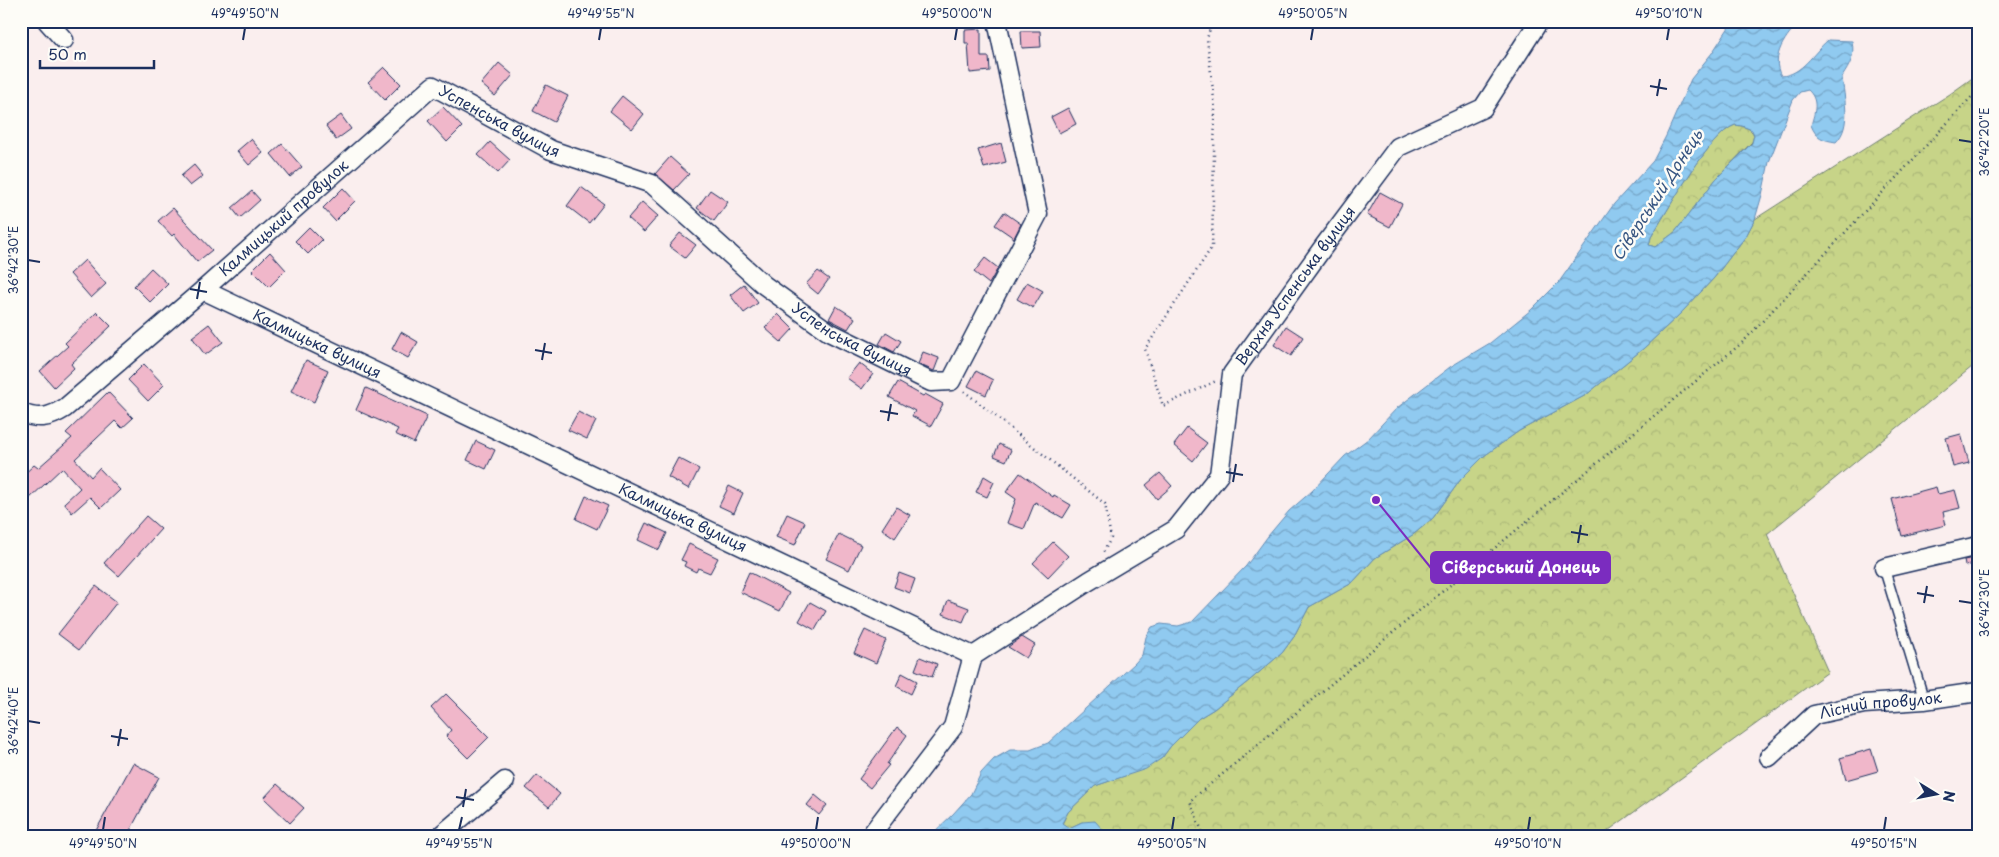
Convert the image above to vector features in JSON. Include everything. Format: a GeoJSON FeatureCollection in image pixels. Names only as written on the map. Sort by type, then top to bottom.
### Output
{"type":"FeatureCollection","features":[{"type":"Feature","properties":{"kind":"street"},"geometry":{"type":"LineString","coordinates":[[47,21],[64,40]]}},
{"type":"Feature","properties":{"kind":"street"},"geometry":{"type":"LineString","coordinates":[[951,381],[1038,214],[998,21]]}},
{"type":"Feature","properties":{"kind":"street","name":"Верхня Успенська вулиця"},"geometry":{"type":"LineString","coordinates":[[973,656],[1089,581],[1176,529],[1219,475],[1232,374],[1398,147],[1483,108],[1539,21]]}},
{"type":"Feature","properties":{"kind":"street","name":"Успенська вулиця"},"geometry":{"type":"LineString","coordinates":[[433,86],[551,150],[652,184],[764,285],[829,332],[930,382],[951,381]]}},
{"type":"Feature","properties":{"kind":"street","name":"Калмицький провулок"},"geometry":{"type":"LineString","coordinates":[[21,413],[51,417],[65,408],[203,290],[433,86]]}},
{"type":"Feature","properties":{"kind":"street","name":"Калмицька вулиця"},"geometry":{"type":"LineString","coordinates":[[203,290],[973,656]]}},
{"type":"Feature","properties":{"kind":"street"},"geometry":{"type":"LineString","coordinates":[[1884,568],[1978,546]]}},
{"type":"Feature","properties":{"kind":"street"},"geometry":{"type":"LineString","coordinates":[[870,836],[953,728],[973,656]]}},
{"type":"Feature","properties":{"kind":"street","name":"Лісний провулок"},"geometry":{"type":"LineString","coordinates":[[1769,757],[1814,715],[1864,704],[1924,700],[1978,692]]}},
{"type":"Feature","properties":{"kind":"street"},"geometry":{"type":"LineString","coordinates":[[440,836],[505,781]]}},
{"type":"Feature","properties":{"kind":"lane"},"geometry":{"type":"LineString","coordinates":[[1884,568],[1924,700]]}},
{"type":"Feature","properties":{"kind":"path"},"geometry":{"type":"LineString","coordinates":[[1212,21],[1207,39],[1215,108],[1212,247],[1145,348],[1163,406],[1223,378]]}},
{"type":"Feature","properties":{"kind":"path"},"geometry":{"type":"LineString","coordinates":[[1204,836],[1190,801],[1743,342],[1978,90]]}},
{"type":"Feature","properties":{"kind":"path"},"geometry":{"type":"LineString","coordinates":[[951,381],[1105,504],[1111,538],[1102,555]]}},
{"type":"Feature","properties":{"kind":"green space"},"geometry":{"type":"Polygon","coordinates":[[[1978,74],[1978,362],[1767,534],[1828,672],[1601,836],[1104,836],[1103,830],[1082,822],[1069,828],[1062,824],[1068,812],[1095,786],[1127,775],[1162,758],[1170,747],[1199,718],[1214,709],[1282,653],[1293,638],[1309,607],[1352,583],[1375,558],[1414,534],[1433,518],[1461,479],[1484,456],[1519,431],[1586,395],[1644,348],[1714,278],[1746,236],[1755,219],[1950,94],[1978,74]]]}},
{"type":"Feature","properties":{"kind":"green space"},"geometry":{"type":"Polygon","coordinates":[[[1735,125],[1743,126],[1750,130],[1754,135],[1752,142],[1716,179],[1675,232],[1655,247],[1649,245],[1651,237],[1701,158],[1725,131],[1735,125]]]}},
{"type":"Feature","properties":{"kind":"water"},"geometry":{"type":"Polygon","coordinates":[[[1733,21],[1800,21],[1785,40],[1778,54],[1778,69],[1781,76],[1788,75],[1801,68],[1828,40],[1852,41],[1853,46],[1851,60],[1842,77],[1846,111],[1844,128],[1841,135],[1836,142],[1818,136],[1811,125],[1815,111],[1814,98],[1808,90],[1800,92],[1793,100],[1769,162],[1755,219],[1746,236],[1714,278],[1682,312],[1644,348],[1586,395],[1519,431],[1484,456],[1461,479],[1433,518],[1414,534],[1375,558],[1352,583],[1309,607],[1293,638],[1282,653],[1214,709],[1199,718],[1170,747],[1162,758],[1146,769],[1095,786],[1068,812],[1062,823],[1069,828],[1082,822],[1095,821],[1103,830],[1104,836],[930,836],[971,794],[981,773],[994,759],[1010,750],[1030,750],[1048,743],[1135,663],[1142,655],[1146,637],[1152,627],[1161,624],[1178,626],[1192,622],[1246,566],[1289,511],[1312,491],[1345,456],[1368,439],[1397,408],[1450,367],[1490,343],[1531,310],[1559,282],[1614,204],[1653,161],[1691,79],[1712,53],[1733,21]],[[1735,125],[1725,131],[1701,158],[1651,237],[1649,245],[1655,247],[1675,232],[1716,179],[1752,143],[1754,135],[1752,130],[1735,125]]]}},
{"type":"Feature","properties":{"kind":"building"},"geometry":{"type":"Polygon","coordinates":[[[981,29],[981,57],[989,57],[990,71],[970,73],[968,43],[965,43],[965,30],[981,29]]]}},
{"type":"Feature","properties":{"kind":"building"},"geometry":{"type":"Polygon","coordinates":[[[1021,31],[1040,31],[1041,47],[1022,48],[1021,31]]]}},
{"type":"Feature","properties":{"kind":"building"},"geometry":{"type":"Polygon","coordinates":[[[499,63],[513,75],[495,96],[481,84],[499,63]]]}},
{"type":"Feature","properties":{"kind":"building"},"geometry":{"type":"Polygon","coordinates":[[[384,67],[401,84],[385,100],[368,82],[384,67]]]}},
{"type":"Feature","properties":{"kind":"building"},"geometry":{"type":"Polygon","coordinates":[[[546,85],[568,96],[554,122],[533,111],[546,85]]]}},
{"type":"Feature","properties":{"kind":"building"},"geometry":{"type":"Polygon","coordinates":[[[622,96],[644,114],[632,129],[610,111],[622,96]]]}},
{"type":"Feature","properties":{"kind":"building"},"geometry":{"type":"Polygon","coordinates":[[[443,107],[462,127],[447,142],[428,121],[443,107]]]}},
{"type":"Feature","properties":{"kind":"building"},"geometry":{"type":"Polygon","coordinates":[[[1068,108],[1076,124],[1059,133],[1051,117],[1068,108]]]}},
{"type":"Feature","properties":{"kind":"building"},"geometry":{"type":"Polygon","coordinates":[[[341,115],[351,129],[336,140],[326,126],[341,115]]]}},
{"type":"Feature","properties":{"kind":"building"},"geometry":{"type":"Polygon","coordinates":[[[251,139],[263,153],[249,165],[237,151],[251,139]]]}},
{"type":"Feature","properties":{"kind":"building"},"geometry":{"type":"Polygon","coordinates":[[[490,142],[510,160],[498,173],[478,155],[490,142]]]}},
{"type":"Feature","properties":{"kind":"building"},"geometry":{"type":"Polygon","coordinates":[[[1001,143],[1006,162],[984,168],[978,150],[1001,143]]]}},
{"type":"Feature","properties":{"kind":"building"},"geometry":{"type":"Polygon","coordinates":[[[282,144],[302,167],[290,177],[271,154],[282,144]]]}},
{"type":"Feature","properties":{"kind":"building"},"geometry":{"type":"Polygon","coordinates":[[[670,157],[689,174],[674,190],[655,174],[670,157]]]}},
{"type":"Feature","properties":{"kind":"building"},"geometry":{"type":"Polygon","coordinates":[[[194,165],[203,176],[190,186],[181,176],[194,165]]]}},
{"type":"Feature","properties":{"kind":"building"},"geometry":{"type":"Polygon","coordinates":[[[581,187],[604,204],[589,223],[567,206],[581,187]]]}},
{"type":"Feature","properties":{"kind":"building"},"geometry":{"type":"Polygon","coordinates":[[[343,188],[355,201],[335,221],[323,208],[343,188]]]}},
{"type":"Feature","properties":{"kind":"building"},"geometry":{"type":"Polygon","coordinates":[[[710,190],[728,202],[714,221],[697,208],[710,190]]]}},
{"type":"Feature","properties":{"kind":"building"},"geometry":{"type":"Polygon","coordinates":[[[252,191],[260,200],[240,218],[232,208],[252,191]]]}},
{"type":"Feature","properties":{"kind":"building"},"geometry":{"type":"Polygon","coordinates":[[[1380,192],[1402,204],[1390,227],[1367,215],[1380,192]]]}},
{"type":"Feature","properties":{"kind":"building"},"geometry":{"type":"Polygon","coordinates":[[[642,202],[658,216],[644,232],[628,218],[642,202]]]}},
{"type":"Feature","properties":{"kind":"building"},"geometry":{"type":"Polygon","coordinates":[[[173,208],[212,250],[197,262],[174,234],[172,236],[158,221],[173,208]]]}},
{"type":"Feature","properties":{"kind":"building"},"geometry":{"type":"Polygon","coordinates":[[[1004,212],[1021,224],[1014,238],[995,225],[1004,212]]]}},
{"type":"Feature","properties":{"kind":"building"},"geometry":{"type":"Polygon","coordinates":[[[309,227],[322,240],[308,254],[295,241],[309,227]]]}},
{"type":"Feature","properties":{"kind":"building"},"geometry":{"type":"Polygon","coordinates":[[[680,233],[696,245],[685,258],[669,246],[680,233]]]}},
{"type":"Feature","properties":{"kind":"building"},"geometry":{"type":"Polygon","coordinates":[[[270,252],[286,270],[269,287],[252,270],[270,252]]]}},
{"type":"Feature","properties":{"kind":"building"},"geometry":{"type":"Polygon","coordinates":[[[985,258],[998,268],[989,284],[974,272],[985,258]]]}},
{"type":"Feature","properties":{"kind":"building"},"geometry":{"type":"Polygon","coordinates":[[[85,260],[106,284],[91,298],[70,274],[85,260]]]}},
{"type":"Feature","properties":{"kind":"building"},"geometry":{"type":"Polygon","coordinates":[[[151,268],[168,284],[150,302],[134,286],[151,268]]]}},
{"type":"Feature","properties":{"kind":"building"},"geometry":{"type":"Polygon","coordinates":[[[818,271],[829,279],[818,294],[806,284],[818,271]]]}},
{"type":"Feature","properties":{"kind":"building"},"geometry":{"type":"Polygon","coordinates":[[[1027,282],[1043,291],[1033,308],[1017,299],[1027,282]]]}},
{"type":"Feature","properties":{"kind":"building"},"geometry":{"type":"Polygon","coordinates":[[[744,284],[758,303],[744,313],[730,295],[744,284]]]}},
{"type":"Feature","properties":{"kind":"building"},"geometry":{"type":"Polygon","coordinates":[[[836,306],[855,318],[848,329],[829,319],[836,306]]]}},
{"type":"Feature","properties":{"kind":"building"},"geometry":{"type":"Polygon","coordinates":[[[97,312],[111,326],[71,364],[74,368],[54,387],[40,371],[68,346],[65,343],[97,312]]]}},
{"type":"Feature","properties":{"kind":"building"},"geometry":{"type":"Polygon","coordinates":[[[778,314],[793,329],[781,342],[765,328],[778,314]]]}},
{"type":"Feature","properties":{"kind":"building"},"geometry":{"type":"Polygon","coordinates":[[[209,324],[223,342],[205,355],[192,337],[209,324]]]}},
{"type":"Feature","properties":{"kind":"building"},"geometry":{"type":"Polygon","coordinates":[[[1286,326],[1303,337],[1291,356],[1274,345],[1286,326]]]}},
{"type":"Feature","properties":{"kind":"building"},"geometry":{"type":"Polygon","coordinates":[[[401,332],[418,342],[408,358],[392,349],[401,332]]]}},
{"type":"Feature","properties":{"kind":"building"},"geometry":{"type":"Polygon","coordinates":[[[886,332],[901,341],[894,352],[879,344],[886,332]]]}},
{"type":"Feature","properties":{"kind":"building"},"geometry":{"type":"Polygon","coordinates":[[[923,352],[939,358],[934,371],[918,364],[923,352]]]}},
{"type":"Feature","properties":{"kind":"building"},"geometry":{"type":"Polygon","coordinates":[[[306,360],[328,370],[314,402],[291,391],[306,360]]]}},
{"type":"Feature","properties":{"kind":"building"},"geometry":{"type":"Polygon","coordinates":[[[859,363],[873,374],[862,389],[847,378],[859,363]]]}},
{"type":"Feature","properties":{"kind":"building"},"geometry":{"type":"Polygon","coordinates":[[[144,364],[164,385],[148,401],[128,380],[144,364]]]}},
{"type":"Feature","properties":{"kind":"building"},"geometry":{"type":"Polygon","coordinates":[[[976,371],[993,380],[986,395],[968,386],[976,371]]]}},
{"type":"Feature","properties":{"kind":"building"},"geometry":{"type":"Polygon","coordinates":[[[898,382],[923,396],[925,394],[943,404],[931,426],[912,416],[915,411],[889,397],[898,382]]]}},
{"type":"Feature","properties":{"kind":"building"},"geometry":{"type":"Polygon","coordinates":[[[366,388],[427,416],[414,443],[395,434],[398,429],[356,410],[366,388]]]}},
{"type":"Feature","properties":{"kind":"building"},"geometry":{"type":"Polygon","coordinates":[[[108,392],[133,418],[122,428],[115,421],[75,459],[91,477],[99,468],[120,490],[101,508],[90,497],[72,513],[64,503],[80,488],[62,468],[29,499],[21,490],[21,477],[34,465],[38,468],[72,438],[66,433],[108,392]]]}},
{"type":"Feature","properties":{"kind":"building"},"geometry":{"type":"Polygon","coordinates":[[[578,412],[596,421],[587,439],[568,430],[578,412]]]}},
{"type":"Feature","properties":{"kind":"building"},"geometry":{"type":"Polygon","coordinates":[[[1187,428],[1207,443],[1193,461],[1174,445],[1187,428]]]}},
{"type":"Feature","properties":{"kind":"building"},"geometry":{"type":"Polygon","coordinates":[[[1961,434],[1969,463],[1953,467],[1946,438],[1961,434]]]}},
{"type":"Feature","properties":{"kind":"building"},"geometry":{"type":"Polygon","coordinates":[[[476,441],[495,450],[486,469],[467,460],[476,441]]]}},
{"type":"Feature","properties":{"kind":"building"},"geometry":{"type":"Polygon","coordinates":[[[999,444],[1011,450],[1006,461],[994,456],[999,444]]]}},
{"type":"Feature","properties":{"kind":"building"},"geometry":{"type":"Polygon","coordinates":[[[678,458],[699,469],[689,489],[668,477],[678,458]]]}},
{"type":"Feature","properties":{"kind":"building"},"geometry":{"type":"Polygon","coordinates":[[[1020,473],[1053,497],[1054,495],[1071,505],[1063,518],[1035,502],[1024,529],[1007,523],[1016,499],[1006,492],[1020,473]]]}},
{"type":"Feature","properties":{"kind":"building"},"geometry":{"type":"Polygon","coordinates":[[[1160,473],[1172,486],[1157,499],[1146,485],[1160,473]]]}},
{"type":"Feature","properties":{"kind":"building"},"geometry":{"type":"Polygon","coordinates":[[[984,476],[994,482],[987,497],[976,492],[984,476]]]}},
{"type":"Feature","properties":{"kind":"building"},"geometry":{"type":"Polygon","coordinates":[[[729,486],[743,493],[734,513],[719,506],[729,486]]]}},
{"type":"Feature","properties":{"kind":"building"},"geometry":{"type":"Polygon","coordinates":[[[1936,487],[1938,494],[1955,490],[1960,508],[1943,512],[1946,525],[1902,536],[1892,499],[1936,487]]]}},
{"type":"Feature","properties":{"kind":"building"},"geometry":{"type":"Polygon","coordinates":[[[586,496],[608,506],[597,529],[576,519],[586,496]]]}},
{"type":"Feature","properties":{"kind":"building"},"geometry":{"type":"Polygon","coordinates":[[[896,507],[910,515],[895,538],[882,529],[896,507]]]}},
{"type":"Feature","properties":{"kind":"building"},"geometry":{"type":"Polygon","coordinates":[[[787,514],[805,522],[795,545],[776,537],[787,514]]]}},
{"type":"Feature","properties":{"kind":"building"},"geometry":{"type":"Polygon","coordinates":[[[146,516],[161,529],[119,576],[104,563],[146,516]]]}},
{"type":"Feature","properties":{"kind":"building"},"geometry":{"type":"Polygon","coordinates":[[[646,523],[667,533],[659,550],[638,540],[646,523]]]}},
{"type":"Feature","properties":{"kind":"building"},"geometry":{"type":"Polygon","coordinates":[[[839,534],[861,545],[849,570],[826,559],[839,534]]]}},
{"type":"Feature","properties":{"kind":"building"},"geometry":{"type":"Polygon","coordinates":[[[1053,542],[1068,556],[1048,577],[1033,563],[1053,542]]]}},
{"type":"Feature","properties":{"kind":"building"},"geometry":{"type":"Polygon","coordinates":[[[689,544],[718,558],[710,573],[698,568],[696,572],[684,566],[686,562],[681,560],[689,544]]]}},
{"type":"Feature","properties":{"kind":"building"},"geometry":{"type":"Polygon","coordinates":[[[1978,557],[1978,563],[1965,566],[1964,560],[1978,557]]]}},
{"type":"Feature","properties":{"kind":"building"},"geometry":{"type":"Polygon","coordinates":[[[749,572],[789,593],[780,611],[740,592],[749,572]]]}},
{"type":"Feature","properties":{"kind":"building"},"geometry":{"type":"Polygon","coordinates":[[[899,573],[915,579],[910,593],[894,587],[899,573]]]}},
{"type":"Feature","properties":{"kind":"building"},"geometry":{"type":"Polygon","coordinates":[[[96,586],[117,602],[79,650],[58,634],[96,586]]]}},
{"type":"Feature","properties":{"kind":"building"},"geometry":{"type":"Polygon","coordinates":[[[948,600],[969,608],[963,622],[943,614],[948,600]]]}},
{"type":"Feature","properties":{"kind":"building"},"geometry":{"type":"Polygon","coordinates":[[[810,602],[826,611],[815,630],[799,621],[810,602]]]}},
{"type":"Feature","properties":{"kind":"building"},"geometry":{"type":"Polygon","coordinates":[[[865,630],[886,640],[876,663],[854,653],[865,630]]]}},
{"type":"Feature","properties":{"kind":"building"},"geometry":{"type":"Polygon","coordinates":[[[1022,637],[1035,645],[1026,658],[1008,647],[1022,637]]]}},
{"type":"Feature","properties":{"kind":"building"},"geometry":{"type":"Polygon","coordinates":[[[920,657],[937,664],[932,677],[915,670],[920,657]]]}},
{"type":"Feature","properties":{"kind":"building"},"geometry":{"type":"Polygon","coordinates":[[[902,673],[917,681],[911,694],[896,686],[902,673]]]}},
{"type":"Feature","properties":{"kind":"building"},"geometry":{"type":"Polygon","coordinates":[[[446,694],[489,737],[468,758],[446,736],[451,730],[431,708],[446,694]]]}},
{"type":"Feature","properties":{"kind":"building"},"geometry":{"type":"Polygon","coordinates":[[[897,727],[907,735],[887,764],[889,765],[870,788],[859,779],[897,727]]]}},
{"type":"Feature","properties":{"kind":"building"},"geometry":{"type":"Polygon","coordinates":[[[1871,749],[1878,771],[1846,780],[1840,758],[1871,749]]]}},
{"type":"Feature","properties":{"kind":"building"},"geometry":{"type":"Polygon","coordinates":[[[133,763],[159,777],[127,836],[93,836],[133,763]]]}},
{"type":"Feature","properties":{"kind":"building"},"geometry":{"type":"Polygon","coordinates":[[[537,775],[560,794],[549,807],[526,788],[537,775]]]}},
{"type":"Feature","properties":{"kind":"building"},"geometry":{"type":"Polygon","coordinates":[[[277,784],[304,808],[290,823],[264,798],[277,784]]]}},
{"type":"Feature","properties":{"kind":"building"},"geometry":{"type":"Polygon","coordinates":[[[815,795],[827,805],[819,815],[807,805],[815,795]]]}},
{"type":"Feature","properties":{"kind":"place","name":"Сіверський Донець"},"geometry":{"type":"Point","coordinates":[1376,500]}}]}
